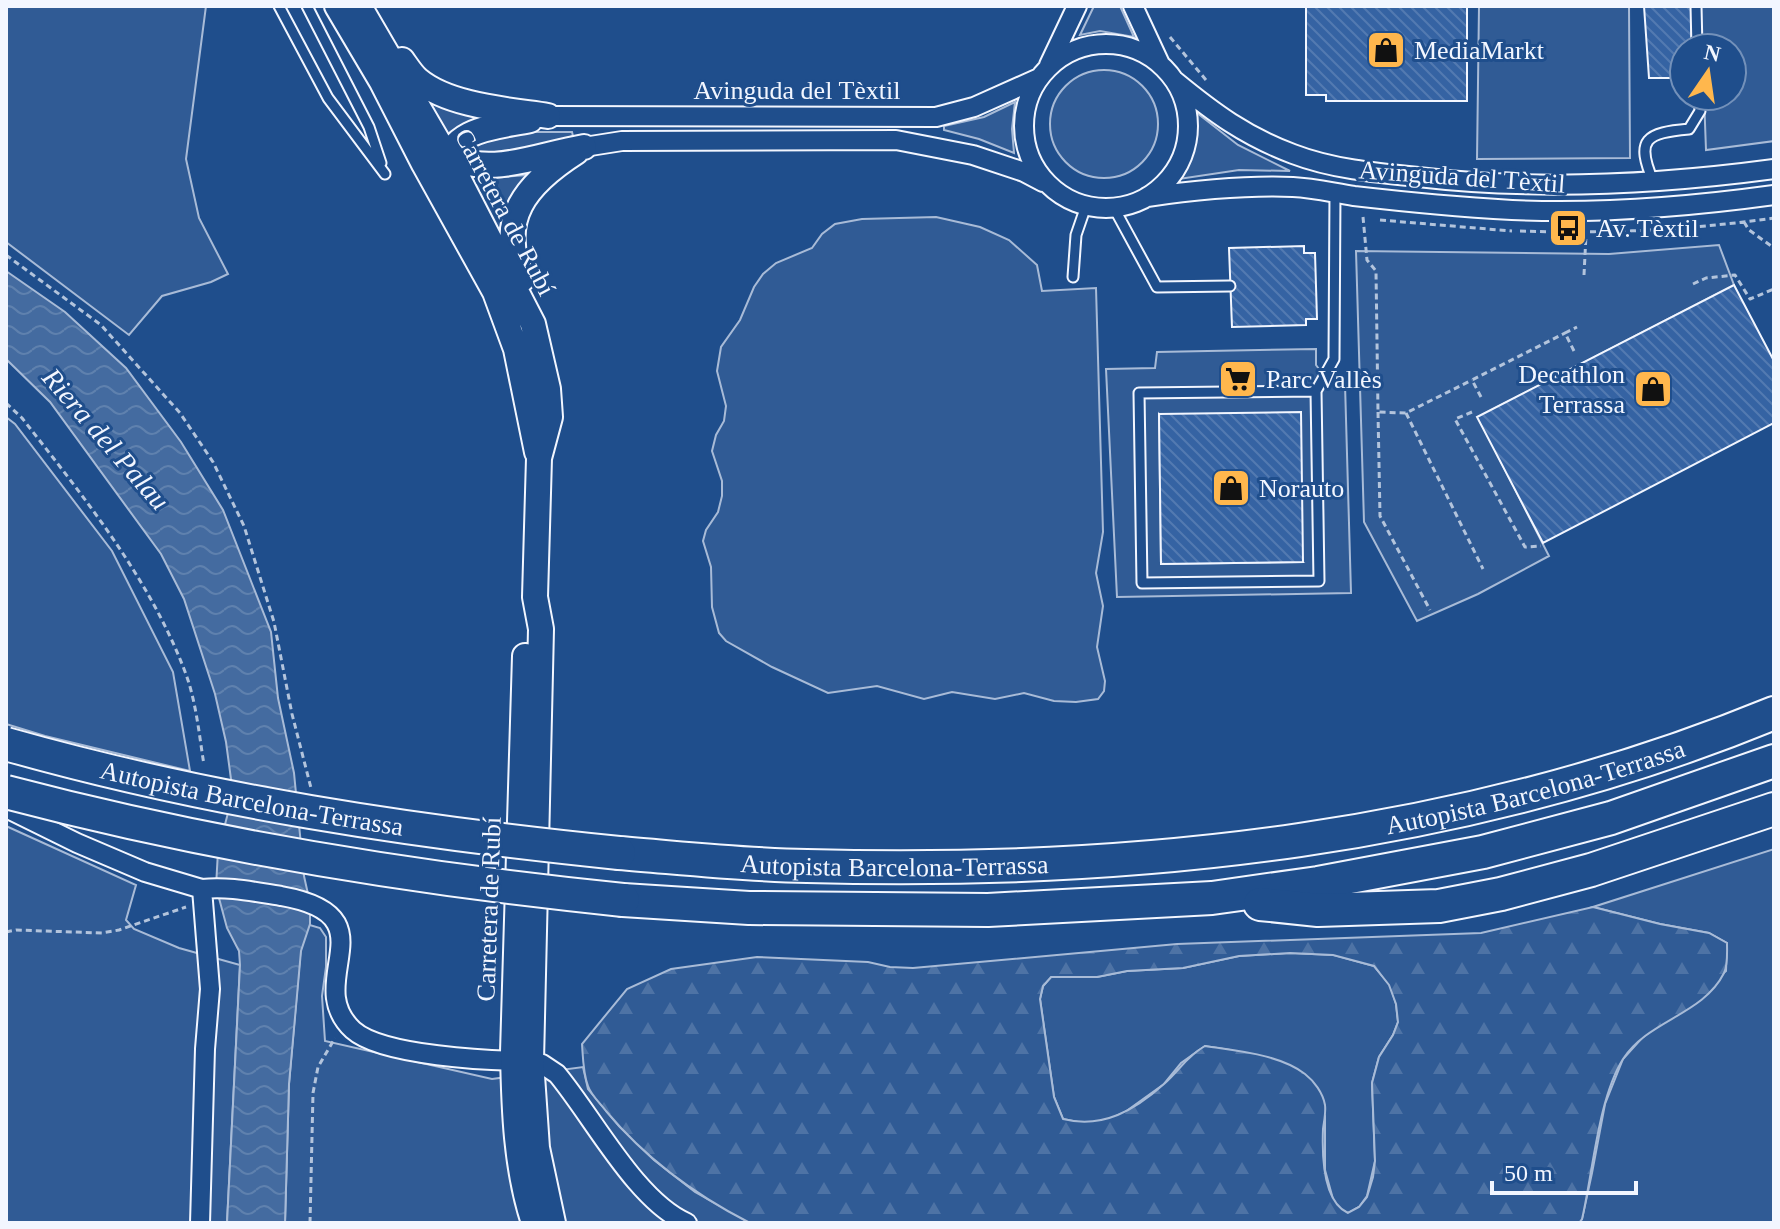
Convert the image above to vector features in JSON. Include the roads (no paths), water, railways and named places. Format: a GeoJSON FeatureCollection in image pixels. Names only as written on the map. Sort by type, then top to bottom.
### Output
{"type":"FeatureCollection","features":[{"type":"Feature","properties":{"kind":"highway","name":"Autopista Barcelona-Terrassa"},"geometry":{"type":"LineString","coordinates":[[6,744],[88,767],[267,805],[399,828],[619,853],[804,866],[985,867],[1180,857],[1342,834],[1467,811],[1590,778],[1712,738],[1774,713]]}},
{"type":"Feature","properties":{"kind":"highway","name":"Autopista Barcelona-Terrassa"},"geometry":{"type":"LineString","coordinates":[[6,792],[78,811],[243,845],[505,888],[749,908],[988,910],[1212,898],[1318,883],[1483,852],[1611,818],[1774,761]]}},
{"type":"Feature","properties":{"kind":"highway"},"geometry":{"type":"LineString","coordinates":[[1212,898],[1318,910],[1439,906],[1501,894],[1591,870],[1774,809]]}},
{"type":"Feature","properties":{"kind":"highway"},"geometry":{"type":"LineString","coordinates":[[1591,870],[1648,866],[1774,822]]}},
{"type":"Feature","properties":{"kind":"main road","name":"Carretera de Rubí"},"geometry":{"type":"LineString","coordinates":[[337,6],[382,82],[495,292],[525,385],[539,458],[535,597],[541,629],[533,934],[526,966],[523,1048],[515,1114],[538,1221]]}},
{"type":"Feature","properties":{"kind":"main road","name":"Carretera de Rubí"},"geometry":{"type":"LineString","coordinates":[[359,6],[447,157],[533,324],[548,389],[550,417],[539,458]]}},
{"type":"Feature","properties":{"kind":"main road"},"geometry":{"type":"LineString","coordinates":[[369,6],[402,60],[416,79],[428,88],[460,100],[548,116]]}},
{"type":"Feature","properties":{"kind":"main road"},"geometry":{"type":"LineString","coordinates":[[382,82],[408,113],[427,145],[447,157],[497,167],[584,147]]}},
{"type":"Feature","properties":{"kind":"main road"},"geometry":{"type":"LineString","coordinates":[[460,225],[449,192],[447,157],[462,139],[478,131],[496,124],[548,116]]}},
{"type":"Feature","properties":{"kind":"main road"},"geometry":{"type":"LineString","coordinates":[[533,324],[529,296],[516,266],[512,243],[514,218],[535,182],[584,147]]}},
{"type":"Feature","properties":{"kind":"main road","name":"Carretera de Rubí"},"geometry":{"type":"LineString","coordinates":[[535,597],[526,626],[522,1061],[528,1129],[537,1148],[538,1221]]}},
{"type":"Feature","properties":{"kind":"street"},"geometry":{"type":"LineString","coordinates":[[1077,6],[1026,103],[1023,132],[1030,159],[1046,183],[1064,197],[1086,206],[1114,208],[1147,197],[1168,180],[1182,158],[1188,132],[1186,106],[1175,81],[1160,64],[1133,6]]}},
{"type":"Feature","properties":{"kind":"street"},"geometry":{"type":"LineString","coordinates":[[1043,72],[1068,53],[1091,45],[1115,45],[1139,51],[1160,64]]}},
{"type":"Feature","properties":{"kind":"street","name":"Avinguda del Tèxtil"},"geometry":{"type":"LineString","coordinates":[[548,116],[936,117],[974,107],[1043,72]]}},
{"type":"Feature","properties":{"kind":"street","name":"Avinguda del Tèxtil"},"geometry":{"type":"LineString","coordinates":[[1175,81],[1222,120],[1294,155],[1383,174],[1554,186],[1654,183],[1774,169]]}},
{"type":"Feature","properties":{"kind":"street","name":"Avinguda del Tèxtil"},"geometry":{"type":"LineString","coordinates":[[584,147],[622,141],[896,140],[935,145],[973,155],[1046,183]]}},
{"type":"Feature","properties":{"kind":"street","name":"Avinguda del Tèxtil"},"geometry":{"type":"LineString","coordinates":[[1147,197],[1202,189],[1259,186],[1486,208],[1633,211],[1774,195]]}},
{"type":"Feature","properties":{"kind":"street"},"geometry":{"type":"LineString","coordinates":[[6,808],[132,867],[203,895],[231,888],[317,905],[330,914],[341,939],[335,985],[337,1004],[346,1021],[364,1038],[399,1049],[542,1064],[557,1074],[641,1185],[660,1205],[687,1223]]}},
{"type":"Feature","properties":{"kind":"street"},"geometry":{"type":"LineString","coordinates":[[200,1223],[205,1049],[210,989],[203,895]]}},
{"type":"Feature","properties":{"kind":"lane"},"geometry":{"type":"LineString","coordinates":[[279,6],[328,98],[385,174],[369,127],[307,6]]}},
{"type":"Feature","properties":{"kind":"lane"},"geometry":{"type":"LineString","coordinates":[[1696,6],[1697,32]]}},
{"type":"Feature","properties":{"kind":"lane"},"geometry":{"type":"LineString","coordinates":[[1654,183],[1644,155],[1649,140],[1657,132],[1689,129],[1699,112]]}},
{"type":"Feature","properties":{"kind":"lane"},"geometry":{"type":"LineString","coordinates":[[1316,391],[1139,393],[1142,583],[1319,581],[1316,391],[1334,359],[1335,193]]}},
{"type":"Feature","properties":{"kind":"lane"},"geometry":{"type":"LineString","coordinates":[[1073,277],[1076,235],[1086,206]]}},
{"type":"Feature","properties":{"kind":"lane"},"geometry":{"type":"LineString","coordinates":[[1114,208],[1157,287],[1230,286]]}},
{"type":"Feature","properties":{"kind":"water","name":"Riera del Palau"},"geometry":{"type":"Polygon","coordinates":[[[6,271],[65,312],[126,368],[181,442],[223,510],[271,632],[278,698],[294,773],[304,876],[310,903],[310,924],[301,951],[289,1084],[285,1223],[227,1223],[240,965],[239,951],[227,928],[216,887],[218,851],[233,794],[215,694],[184,599],[161,554],[50,402],[6,359],[6,271]]]}},
{"type":"Feature","properties":{"kind":"place","name":"MediaMarkt"},"geometry":{"type":"Point","coordinates":[1386,50]}},
{"type":"Feature","properties":{"kind":"place","name":"Av. Tèxtil"},"geometry":{"type":"Point","coordinates":[1568,228]}},
{"type":"Feature","properties":{"kind":"place","name":"Parc Vallès"},"geometry":{"type":"Point","coordinates":[1238,379]}},
{"type":"Feature","properties":{"kind":"place","name":"Decathlon Terrassa"},"geometry":{"type":"Point","coordinates":[1653,389]}},
{"type":"Feature","properties":{"kind":"place","name":"Norauto"},"geometry":{"type":"Point","coordinates":[1231,488]}}]}
